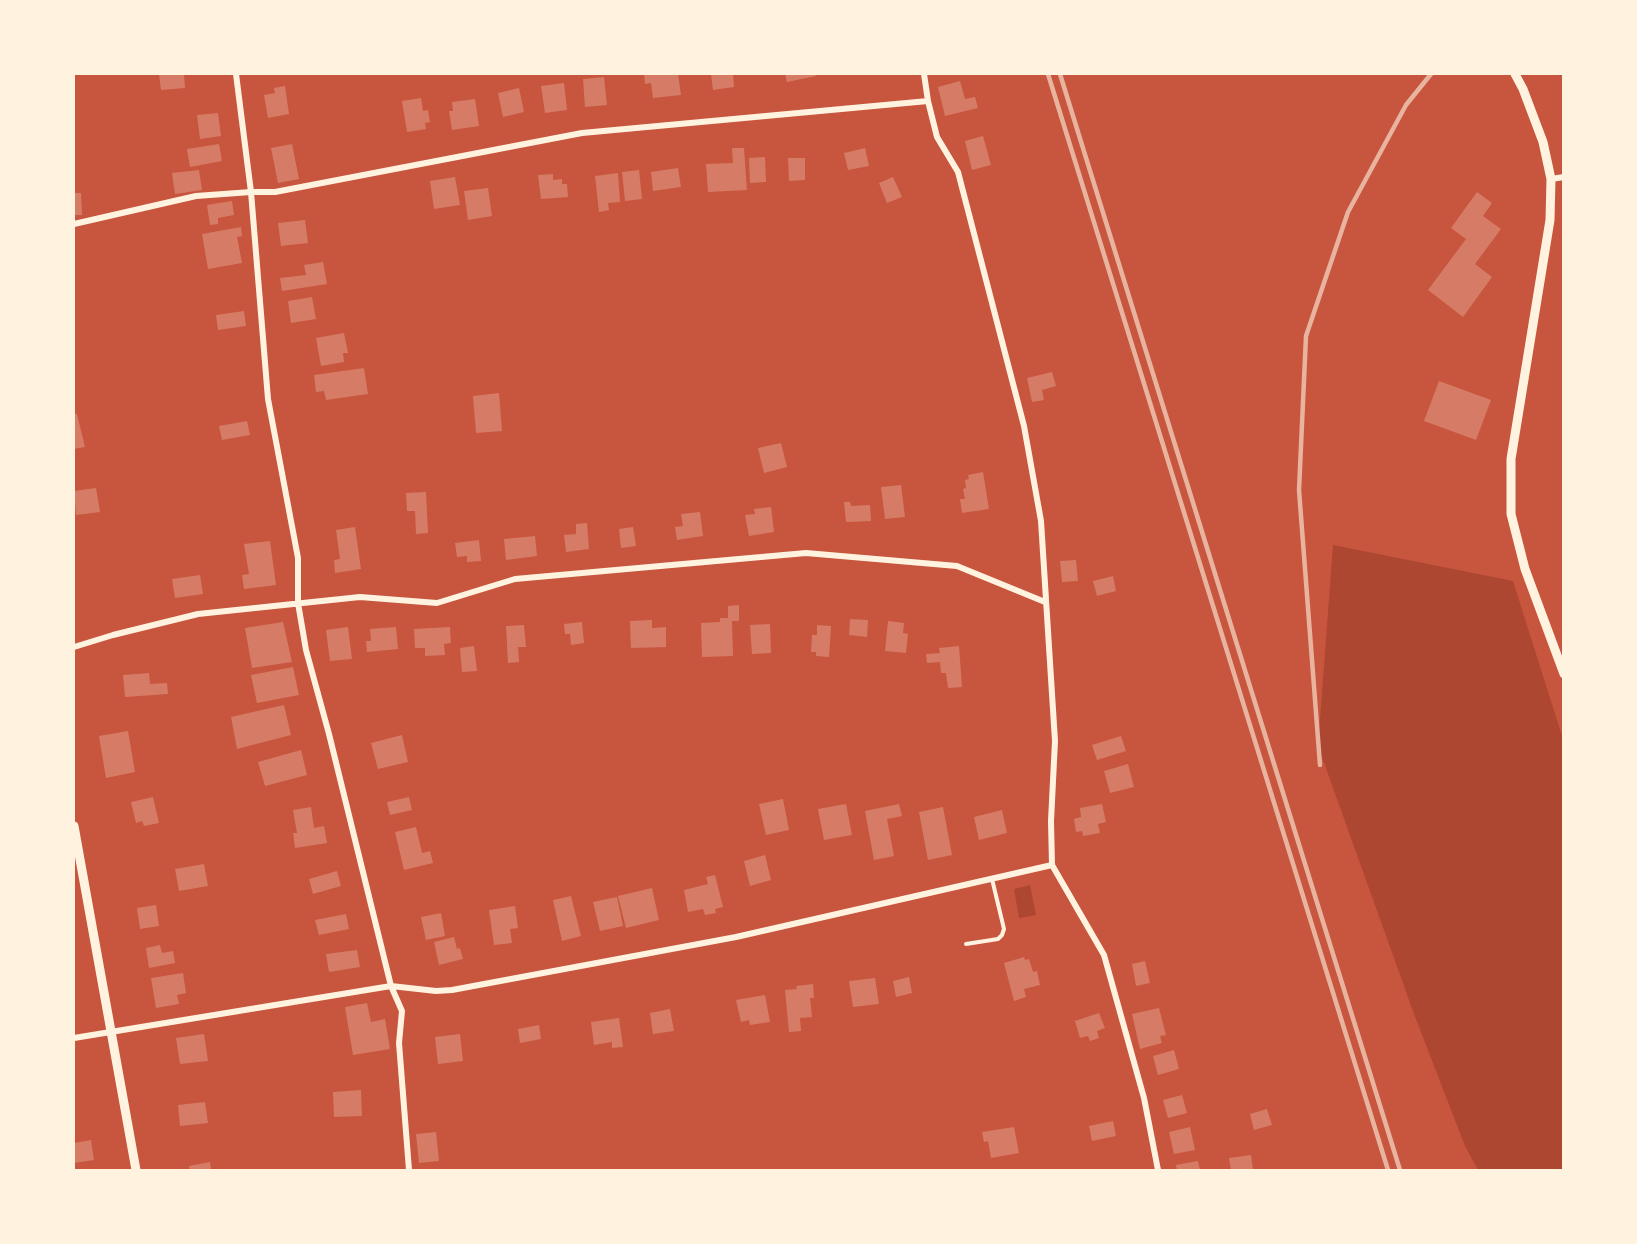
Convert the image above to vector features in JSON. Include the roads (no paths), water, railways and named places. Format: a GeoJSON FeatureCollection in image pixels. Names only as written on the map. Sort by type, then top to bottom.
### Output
{"type":"FeatureCollection","features":[{"type":"Feature","properties":{"kind":"street"},"geometry":{"type":"LineString","coordinates":[[236,74],[251,192],[268,399],[298,558],[298,603],[306,650],[330,734],[392,986],[402,1011],[399,1043],[409,1170]]}},
{"type":"Feature","properties":{"kind":"street"},"geometry":{"type":"LineString","coordinates":[[924,74],[927,101],[937,137],[958,172],[1024,426],[1041,521],[1055,741],[1051,821],[1052,865],[1104,955],[1144,1098],[1158,1170]]}},
{"type":"Feature","properties":{"kind":"street"},"geometry":{"type":"LineString","coordinates":[[1515,74],[1543,142],[1551,179],[1550,220],[1511,459],[1511,514],[1525,569],[1563,674]]}},
{"type":"Feature","properties":{"kind":"street"},"geometry":{"type":"LineString","coordinates":[[74,224],[196,196],[275,192],[582,133],[927,101]]}},
{"type":"Feature","properties":{"kind":"street"},"geometry":{"type":"LineString","coordinates":[[1551,179],[1563,177]]}},
{"type":"Feature","properties":{"kind":"street"},"geometry":{"type":"LineString","coordinates":[[74,647],[198,614],[360,597],[437,603],[515,579],[806,553],[957,566],[1045,602]]}},
{"type":"Feature","properties":{"kind":"street"},"geometry":{"type":"LineString","coordinates":[[74,826],[136,1170]]}},
{"type":"Feature","properties":{"kind":"street"},"geometry":{"type":"LineString","coordinates":[[74,1038],[392,986],[452,990],[736,937],[1052,865]]}},
{"type":"Feature","properties":{"kind":"lane"},"geometry":{"type":"LineString","coordinates":[[966,944],[998,939],[1002,935],[1004,929],[992,878]]}},
{"type":"Feature","properties":{"kind":"railway"},"geometry":{"type":"LineString","coordinates":[[1048,74],[1388,1170]]}},
{"type":"Feature","properties":{"kind":"railway"},"geometry":{"type":"LineString","coordinates":[[1060,74],[1400,1170]]}},
{"type":"Feature","properties":{"kind":"railway"},"geometry":{"type":"LineString","coordinates":[[1320,765],[1299,490],[1306,336],[1348,212],[1406,105],[1431,74]]}}]}
